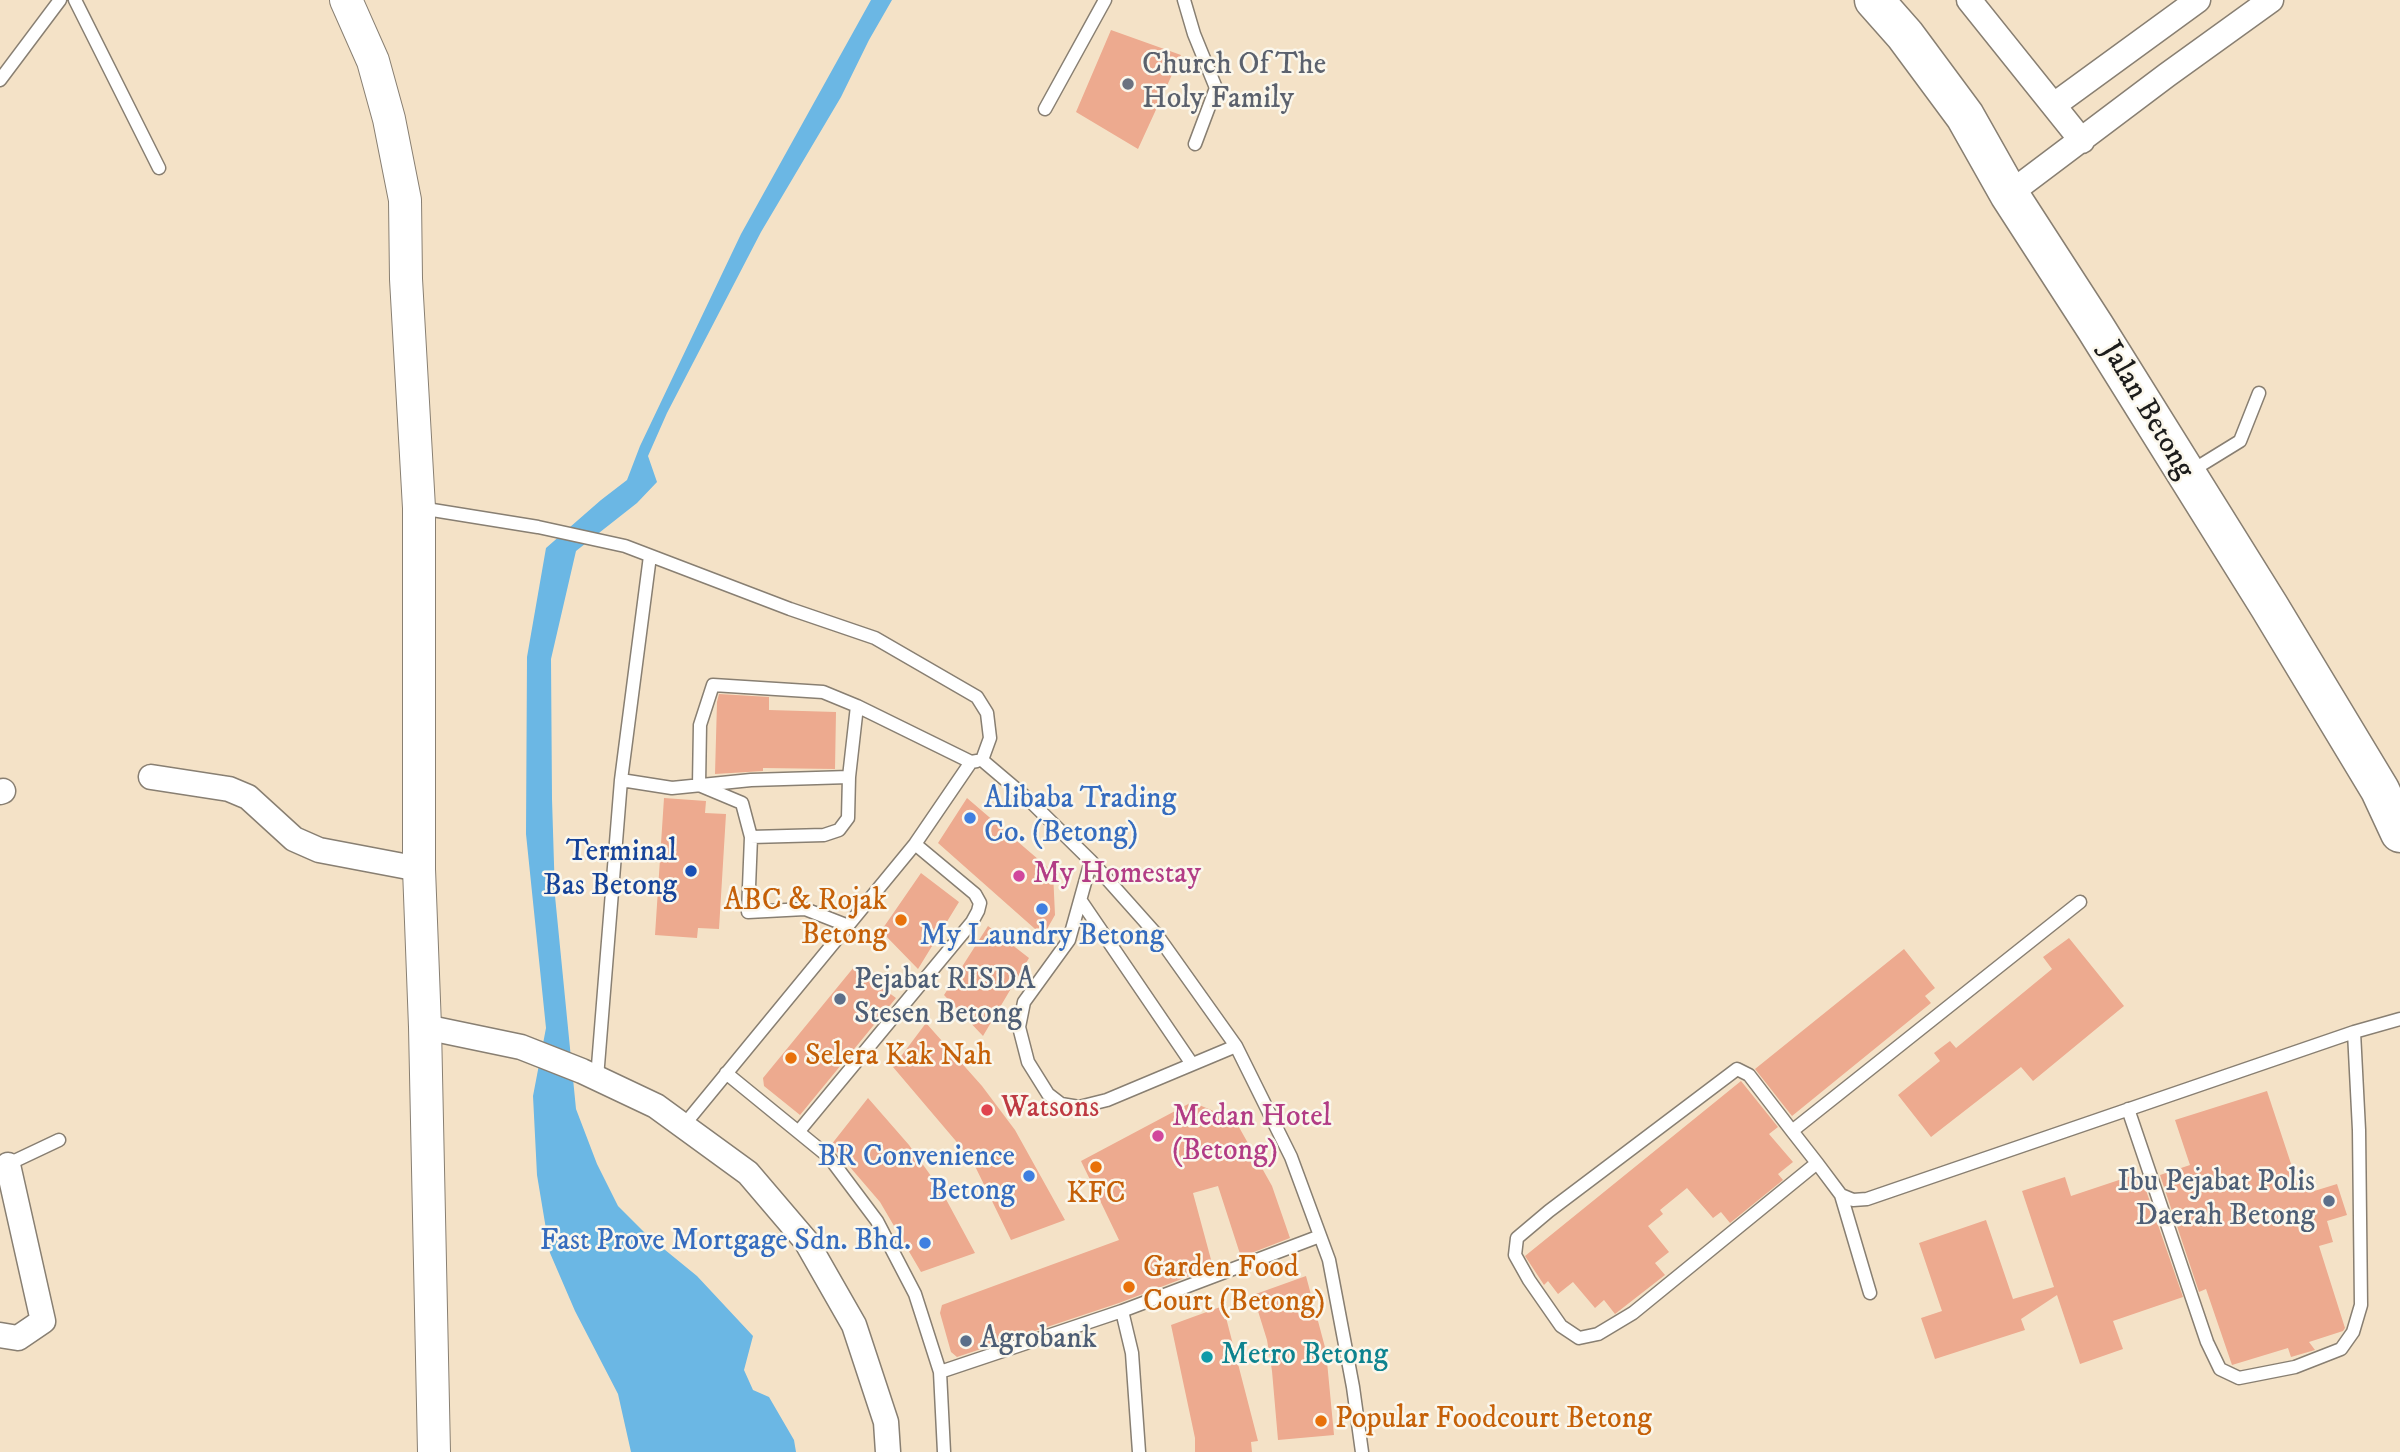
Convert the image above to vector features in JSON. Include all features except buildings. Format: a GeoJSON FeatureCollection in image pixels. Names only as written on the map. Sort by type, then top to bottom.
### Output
{"type":"FeatureCollection","features":[{"type":"Feature","properties":{"kind":"main road","name":"Jalan Betong"},"geometry":{"type":"LineString","coordinates":[[1874,0],[1905,34],[1965,116],[2009,194],[2269,606],[2380,790],[2400,834]]}},
{"type":"Feature","properties":{"kind":"street"},"geometry":{"type":"LineString","coordinates":[[346,0],[373,61],[405,200],[406,279],[419,508],[419,869],[434,1452]]}},
{"type":"Feature","properties":{"kind":"street"},"geometry":{"type":"LineString","coordinates":[[1969,0],[2082,141]]}},
{"type":"Feature","properties":{"kind":"street"},"geometry":{"type":"LineString","coordinates":[[2053,105],[2198,0]]}},
{"type":"Feature","properties":{"kind":"street"},"geometry":{"type":"LineString","coordinates":[[2009,194],[2271,0]]}},
{"type":"Feature","properties":{"kind":"street"},"geometry":{"type":"LineString","coordinates":[[151,777],[229,789],[248,797],[294,839],[319,850],[419,869]]}},
{"type":"Feature","properties":{"kind":"street"},"geometry":{"type":"LineString","coordinates":[[425,1027],[521,1047],[590,1074],[656,1106],[748,1173],[806,1241],[854,1325],[886,1422],[888,1452]]}},
{"type":"Feature","properties":{"kind":"street"},"geometry":{"type":"LineString","coordinates":[[0,1335],[18,1338],[43,1321],[4,1166]]}},
{"type":"Feature","properties":{"kind":"lane"},"geometry":{"type":"LineString","coordinates":[[0,80],[60,0]]}},
{"type":"Feature","properties":{"kind":"lane"},"geometry":{"type":"LineString","coordinates":[[75,0],[159,168]]}},
{"type":"Feature","properties":{"kind":"lane"},"geometry":{"type":"LineString","coordinates":[[1045,109],[1105,0]]}},
{"type":"Feature","properties":{"kind":"lane"},"geometry":{"type":"LineString","coordinates":[[1184,0],[1194,34],[1216,88],[1195,144]]}},
{"type":"Feature","properties":{"kind":"lane"},"geometry":{"type":"LineString","coordinates":[[2185,475],[2240,441],[2259,393]]}},
{"type":"Feature","properties":{"kind":"lane"},"geometry":{"type":"LineString","coordinates":[[419,508],[538,527],[625,545],[875,638],[977,697],[987,713],[990,737],[977,761],[915,844],[684,1125]]}},
{"type":"Feature","properties":{"kind":"lane"},"geometry":{"type":"LineString","coordinates":[[590,1074],[621,780],[650,556]]}},
{"type":"Feature","properties":{"kind":"lane"},"geometry":{"type":"LineString","coordinates":[[699,785],[700,725],[713,685],[823,692],[977,761],[1028,799],[1091,861],[1157,935],[1236,1046],[1292,1157],[1331,1273],[1353,1387],[1362,1452]]}},
{"type":"Feature","properties":{"kind":"lane"},"geometry":{"type":"LineString","coordinates":[[751,837],[824,835],[839,830],[848,818],[849,777],[857,706]]}},
{"type":"Feature","properties":{"kind":"lane"},"geometry":{"type":"LineString","coordinates":[[621,780],[672,788],[751,780],[849,777]]}},
{"type":"Feature","properties":{"kind":"lane"},"geometry":{"type":"LineString","coordinates":[[699,785],[742,803],[751,837],[748,912],[805,909],[846,925]]}},
{"type":"Feature","properties":{"kind":"lane"},"geometry":{"type":"LineString","coordinates":[[799,1131],[978,911],[980,903],[975,894],[915,844]]}},
{"type":"Feature","properties":{"kind":"lane"},"geometry":{"type":"LineString","coordinates":[[1091,861],[1069,940],[1024,1002],[1019,1027],[1028,1062],[1048,1094],[1061,1104],[1079,1107],[1107,1100],[1236,1046]]}},
{"type":"Feature","properties":{"kind":"lane"},"geometry":{"type":"LineString","coordinates":[[1081,901],[1192,1064]]}},
{"type":"Feature","properties":{"kind":"lane"},"geometry":{"type":"LineString","coordinates":[[1793,1131],[2081,902]]}},
{"type":"Feature","properties":{"kind":"lane"},"geometry":{"type":"LineString","coordinates":[[1841,1195],[1853,1200],[1867,1199],[2354,1032],[2400,1019]]}},
{"type":"Feature","properties":{"kind":"lane"},"geometry":{"type":"LineString","coordinates":[[2128,1109],[2207,1342],[2220,1369],[2239,1378],[2295,1367],[2341,1349],[2353,1332],[2361,1305],[2359,1130],[2354,1032]]}},
{"type":"Feature","properties":{"kind":"lane"},"geometry":{"type":"LineString","coordinates":[[1817,1163],[1633,1313],[1598,1334],[1579,1338],[1561,1326],[1529,1280],[1516,1255],[1517,1238],[1549,1211],[1737,1069],[1749,1074],[1793,1131],[1817,1163],[1841,1195],[1870,1293]]}},
{"type":"Feature","properties":{"kind":"lane"},"geometry":{"type":"LineString","coordinates":[[726,1073],[829,1157],[877,1221],[915,1294],[940,1372],[944,1452]]}},
{"type":"Feature","properties":{"kind":"lane"},"geometry":{"type":"LineString","coordinates":[[4,1166],[59,1140]]}},
{"type":"Feature","properties":{"kind":"lane"},"geometry":{"type":"LineString","coordinates":[[940,1372],[1122,1311],[1320,1236]]}},
{"type":"Feature","properties":{"kind":"lane"},"geometry":{"type":"LineString","coordinates":[[1122,1311],[1132,1353],[1139,1452]]}},
{"type":"Feature","properties":{"kind":"water"},"geometry":{"type":"Polygon","coordinates":[[[871,0],[892,0],[841,97],[761,232],[667,413],[648,456],[657,482],[637,503],[576,551],[551,659],[555,896],[576,1109],[597,1164],[618,1206],[648,1236],[697,1276],[753,1336],[744,1370],[753,1390],[769,1397],[794,1440],[796,1452],[631,1452],[618,1394],[575,1311],[550,1253],[537,1175],[533,1096],[546,1028],[526,834],[527,657],[546,548],[627,480],[640,446],[741,234],[871,0]]]}},
{"type":"Feature","properties":{"kind":"place","name":"Church Of The Holy Family"},"geometry":{"type":"Point","coordinates":[1128,84]}},
{"type":"Feature","properties":{"kind":"place","name":"Alibaba Trading Co. (Betong)"},"geometry":{"type":"Point","coordinates":[970,818]}},
{"type":"Feature","properties":{"kind":"place","name":"Terminal Bas Betong"},"geometry":{"type":"Point","coordinates":[691,871]}},
{"type":"Feature","properties":{"kind":"place","name":"My Homestay"},"geometry":{"type":"Point","coordinates":[1019,876]}},
{"type":"Feature","properties":{"kind":"place","name":"My Laundry Betong"},"geometry":{"type":"Point","coordinates":[1042,909]}},
{"type":"Feature","properties":{"kind":"place","name":"ABC & Rojak Betong"},"geometry":{"type":"Point","coordinates":[901,920]}},
{"type":"Feature","properties":{"kind":"place","name":"Pejabat RISDA Stesen Betong"},"geometry":{"type":"Point","coordinates":[840,999]}},
{"type":"Feature","properties":{"kind":"place","name":"Selera Kak Nah"},"geometry":{"type":"Point","coordinates":[791,1058]}},
{"type":"Feature","properties":{"kind":"place","name":"Watsons"},"geometry":{"type":"Point","coordinates":[987,1110]}},
{"type":"Feature","properties":{"kind":"place","name":"Medan Hotel (Betong)"},"geometry":{"type":"Point","coordinates":[1158,1136]}},
{"type":"Feature","properties":{"kind":"place","name":"KFC"},"geometry":{"type":"Point","coordinates":[1096,1167]}},
{"type":"Feature","properties":{"kind":"place","name":"BR Convenience Betong"},"geometry":{"type":"Point","coordinates":[1029,1176]}},
{"type":"Feature","properties":{"kind":"place","name":"Ibu Pejabat Polis Daerah Betong"},"geometry":{"type":"Point","coordinates":[2329,1201]}},
{"type":"Feature","properties":{"kind":"place","name":"Fast Prove Mortgage Sdn. Bhd."},"geometry":{"type":"Point","coordinates":[925,1243]}},
{"type":"Feature","properties":{"kind":"place","name":"Garden Food Court (Betong)"},"geometry":{"type":"Point","coordinates":[1129,1287]}},
{"type":"Feature","properties":{"kind":"place","name":"Agrobank"},"geometry":{"type":"Point","coordinates":[966,1341]}},
{"type":"Feature","properties":{"kind":"place","name":"Metro Betong"},"geometry":{"type":"Point","coordinates":[1207,1357]}},
{"type":"Feature","properties":{"kind":"place","name":"Popular Foodcourt Betong"},"geometry":{"type":"Point","coordinates":[1321,1421]}}]}
